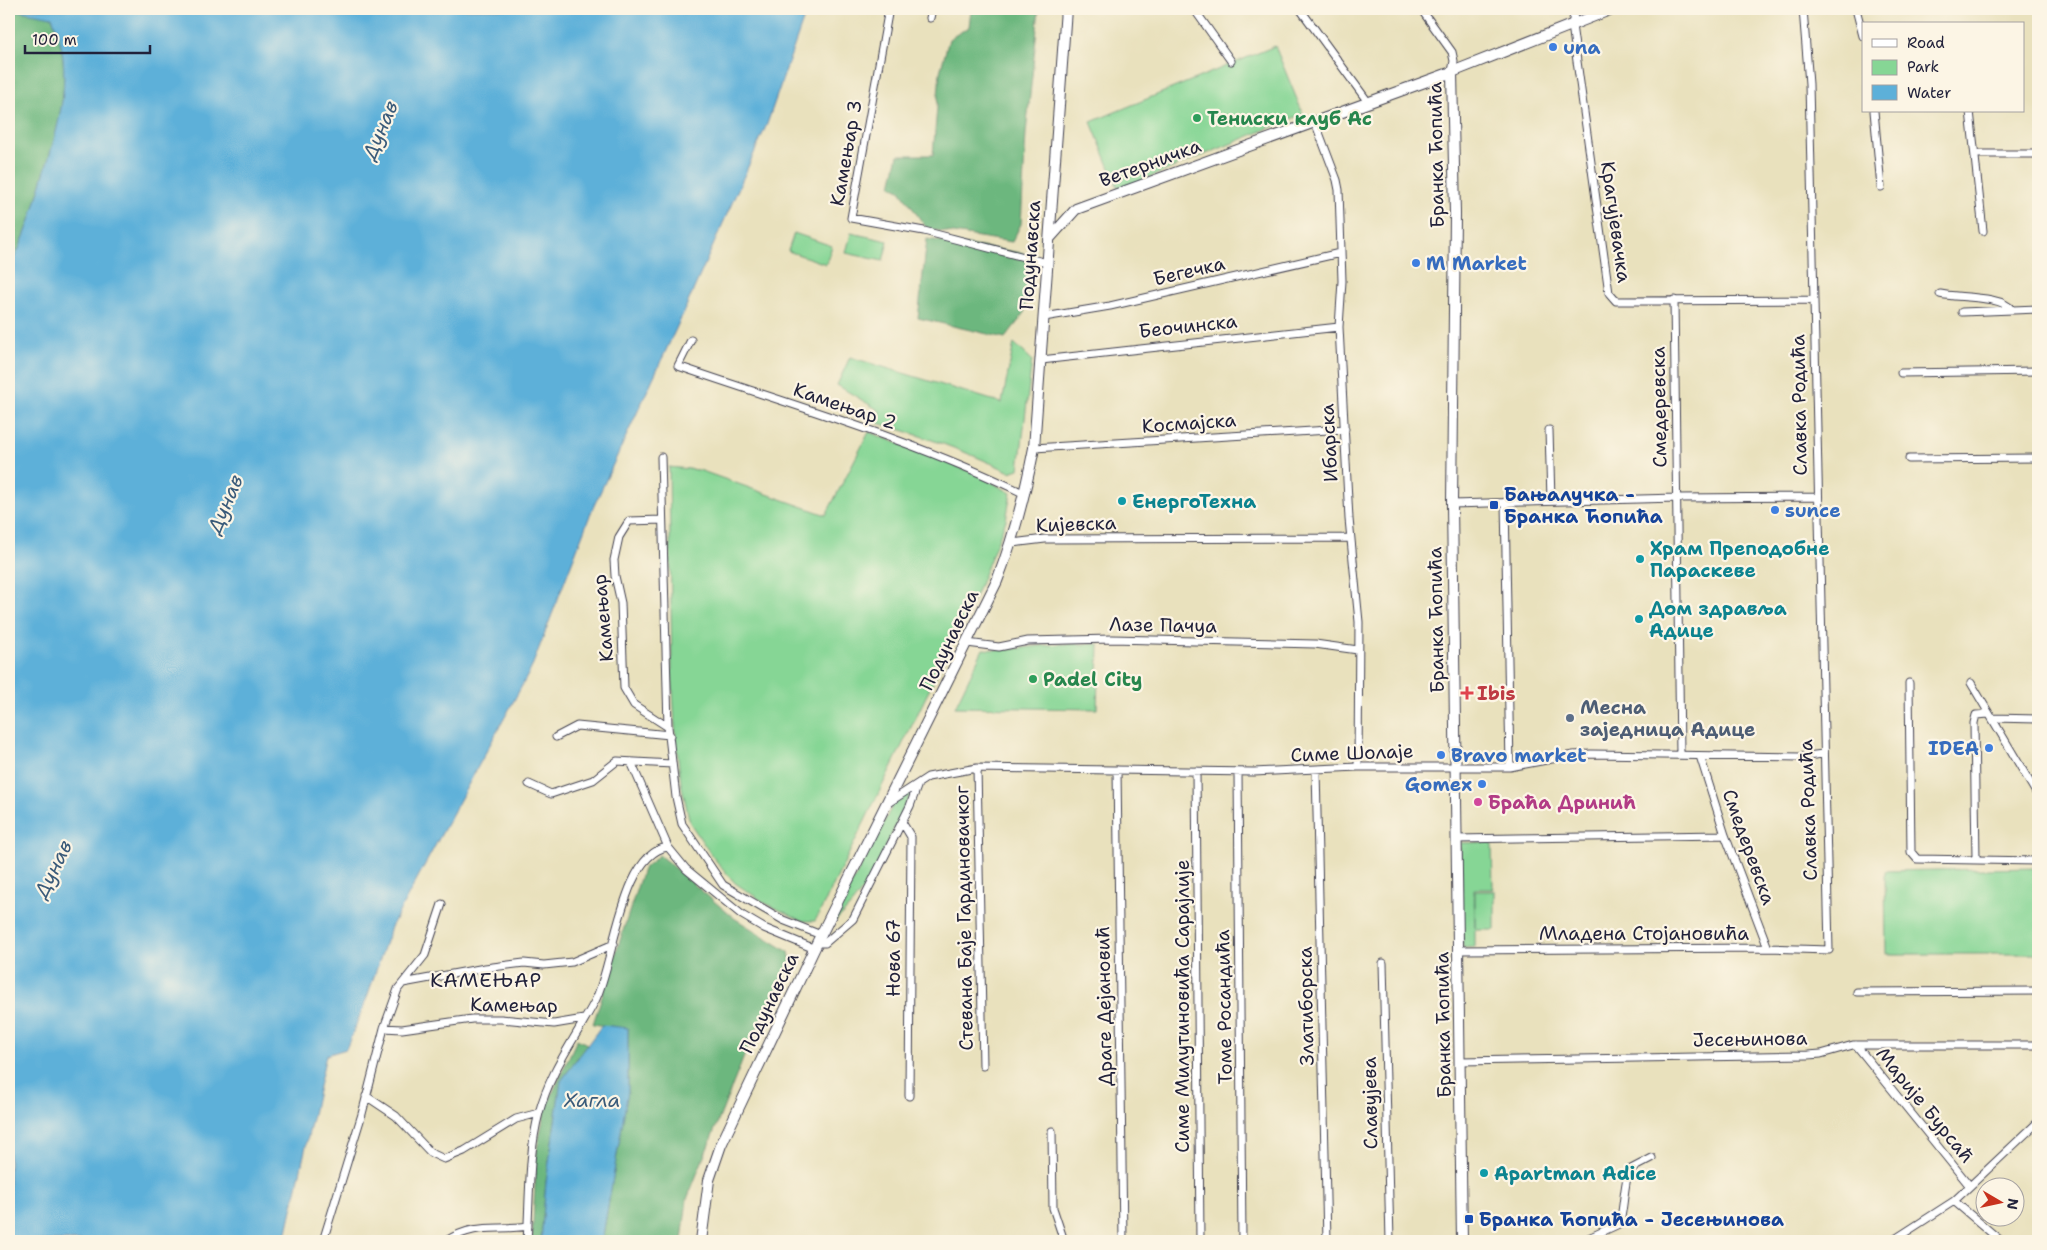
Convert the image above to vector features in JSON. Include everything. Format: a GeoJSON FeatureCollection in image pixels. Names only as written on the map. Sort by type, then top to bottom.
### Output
{"type":"FeatureCollection","features":[{"type":"Feature","properties":{"kind":"street"},"geometry":{"type":"LineString","coordinates":[[930,18],[932,9]]}},
{"type":"Feature","properties":{"kind":"street","name":"Подунавска"},"geometry":{"type":"LineString","coordinates":[[701,1241],[709,1180],[721,1145],[818,942],[998,581],[1012,543],[1025,494],[1034,448],[1066,9]]}},
{"type":"Feature","properties":{"kind":"street"},"geometry":{"type":"LineString","coordinates":[[1194,9],[1231,61]]}},
{"type":"Feature","properties":{"kind":"street"},"geometry":{"type":"LineString","coordinates":[[1300,9],[1368,102]]}},
{"type":"Feature","properties":{"kind":"street","name":"Бранка Ћопића"},"geometry":{"type":"LineString","coordinates":[[1421,9],[1452,52],[1454,61],[1452,72],[1455,214],[1452,504],[1462,1241]]}},
{"type":"Feature","properties":{"kind":"street","name":"Крагујевачка"},"geometry":{"type":"LineString","coordinates":[[1575,9],[1572,25],[1609,292],[1616,300],[1814,300]]}},
{"type":"Feature","properties":{"kind":"street","name":"Ветерничка"},"geometry":{"type":"LineString","coordinates":[[1049,240],[1076,209],[1452,72],[1612,9]]}},
{"type":"Feature","properties":{"kind":"street","name":"Славка Родића"},"geometry":{"type":"LineString","coordinates":[[1803,9],[1809,84],[1817,497],[1829,950]]}},
{"type":"Feature","properties":{"kind":"street"},"geometry":{"type":"LineString","coordinates":[[1856,9],[1862,32]]}},
{"type":"Feature","properties":{"kind":"street","name":"Камењар 3"},"geometry":{"type":"LineString","coordinates":[[888,14],[851,218],[924,231],[1047,263]]}},
{"type":"Feature","properties":{"kind":"street"},"geometry":{"type":"LineString","coordinates":[[1874,112],[1881,187]]}},
{"type":"Feature","properties":{"kind":"street"},"geometry":{"type":"LineString","coordinates":[[1970,112],[1983,231]]}},
{"type":"Feature","properties":{"kind":"street","name":"Ибарска"},"geometry":{"type":"LineString","coordinates":[[1315,122],[1338,180],[1342,281],[1339,327],[1350,538],[1358,590],[1358,767]]}},
{"type":"Feature","properties":{"kind":"street"},"geometry":{"type":"LineString","coordinates":[[1975,154],[2038,154]]}},
{"type":"Feature","properties":{"kind":"street","name":"Бегечка"},"geometry":{"type":"LineString","coordinates":[[1044,318],[1110,306],[1340,253]]}},
{"type":"Feature","properties":{"kind":"street"},"geometry":{"type":"LineString","coordinates":[[1940,294],[1991,300],[2004,304],[2012,310]]}},
{"type":"Feature","properties":{"kind":"street","name":"Смедеревска"},"geometry":{"type":"LineString","coordinates":[[1674,300],[1680,754]]}},
{"type":"Feature","properties":{"kind":"street"},"geometry":{"type":"LineString","coordinates":[[1962,312],[2038,309]]}},
{"type":"Feature","properties":{"kind":"street","name":"Беочинска"},"geometry":{"type":"LineString","coordinates":[[1041,360],[1339,327]]}},
{"type":"Feature","properties":{"kind":"street","name":"Камењар 2"},"geometry":{"type":"LineString","coordinates":[[691,340],[678,366],[906,444],[990,477],[1025,494]]}},
{"type":"Feature","properties":{"kind":"street"},"geometry":{"type":"LineString","coordinates":[[1901,373],[2038,371]]}},
{"type":"Feature","properties":{"kind":"street","name":"Космајска"},"geometry":{"type":"LineString","coordinates":[[1034,448],[1345,429]]}},
{"type":"Feature","properties":{"kind":"street"},"geometry":{"type":"LineString","coordinates":[[1549,430],[1552,500]]}},
{"type":"Feature","properties":{"kind":"street"},"geometry":{"type":"LineString","coordinates":[[660,458],[668,726],[682,824],[722,885],[818,942]]}},
{"type":"Feature","properties":{"kind":"street"},"geometry":{"type":"LineString","coordinates":[[1909,459],[2038,458]]}},
{"type":"Feature","properties":{"kind":"street"},"geometry":{"type":"LineString","coordinates":[[1452,504],[1552,500],[1817,497]]}},
{"type":"Feature","properties":{"kind":"street"},"geometry":{"type":"LineString","coordinates":[[1505,502],[1510,766]]}},
{"type":"Feature","properties":{"kind":"street","name":"Камењар"},"geometry":{"type":"LineString","coordinates":[[662,520],[629,521],[619,537],[614,560],[615,576],[621,603],[624,688],[634,705],[668,726]]}},
{"type":"Feature","properties":{"kind":"street","name":"Кијевска"},"geometry":{"type":"LineString","coordinates":[[1012,543],[1045,539],[1350,538]]}},
{"type":"Feature","properties":{"kind":"street","name":"Лазе Пачуа"},"geometry":{"type":"LineString","coordinates":[[968,643],[999,647],[1028,642],[1112,639],[1315,644],[1358,650]]}},
{"type":"Feature","properties":{"kind":"street"},"geometry":{"type":"LineString","coordinates":[[1909,682],[1910,852],[1917,859],[2038,861]]}},
{"type":"Feature","properties":{"kind":"street"},"geometry":{"type":"LineString","coordinates":[[1971,683],[2038,796]]}},
{"type":"Feature","properties":{"kind":"street"},"geometry":{"type":"LineString","coordinates":[[1976,859],[1974,723],[1976,715],[2038,719]]}},
{"type":"Feature","properties":{"kind":"street"},"geometry":{"type":"LineString","coordinates":[[556,737],[577,726],[670,735]]}},
{"type":"Feature","properties":{"kind":"street","name":"Симе Шолаје"},"geometry":{"type":"LineString","coordinates":[[888,803],[928,777],[977,768],[1238,772],[1358,767],[1510,766],[1573,755],[1799,756],[1823,754]]}},
{"type":"Feature","properties":{"kind":"street","name":"Смедеревска"},"geometry":{"type":"LineString","coordinates":[[1700,756],[1725,835],[1768,948]]}},
{"type":"Feature","properties":{"kind":"street"},"geometry":{"type":"LineString","coordinates":[[529,784],[551,794],[592,780],[617,761],[672,764]]}},
{"type":"Feature","properties":{"kind":"street"},"geometry":{"type":"LineString","coordinates":[[631,762],[668,847],[686,869],[742,915],[764,928],[818,942]]}},
{"type":"Feature","properties":{"kind":"street","name":"Стевана Баје Гардиновачког"},"geometry":{"type":"LineString","coordinates":[[977,768],[983,1066]]}},
{"type":"Feature","properties":{"kind":"street","name":"Драге Дејановић"},"geometry":{"type":"LineString","coordinates":[[1117,770],[1123,1241]]}},
{"type":"Feature","properties":{"kind":"street","name":"Златиборска"},"geometry":{"type":"LineString","coordinates":[[1316,770],[1327,1241]]}},
{"type":"Feature","properties":{"kind":"street","name":"Симе Милутиновића Сарајлије"},"geometry":{"type":"LineString","coordinates":[[1196,771],[1200,1241]]}},
{"type":"Feature","properties":{"kind":"street","name":"Томе Росандића"},"geometry":{"type":"LineString","coordinates":[[1238,772],[1242,1241]]}},
{"type":"Feature","properties":{"kind":"street","name":"Нова 67"},"geometry":{"type":"LineString","coordinates":[[818,942],[825,943],[853,919],[902,822],[918,784]]}},
{"type":"Feature","properties":{"kind":"street","name":"Нова 67"},"geometry":{"type":"LineString","coordinates":[[902,822],[911,837],[909,1096]]}},
{"type":"Feature","properties":{"kind":"street"},"geometry":{"type":"LineString","coordinates":[[1456,839],[1725,835]]}},
{"type":"Feature","properties":{"kind":"street"},"geometry":{"type":"LineString","coordinates":[[526,1241],[534,1140],[539,1113],[559,1062],[601,987],[614,944],[618,920],[634,880],[648,856],[661,848],[668,847]]}},
{"type":"Feature","properties":{"kind":"street"},"geometry":{"type":"LineString","coordinates":[[323,1241],[384,1028],[398,989],[425,955],[442,904]]}},
{"type":"Feature","properties":{"kind":"street","name":"Камењар"},"geometry":{"type":"LineString","coordinates":[[403,983],[495,967],[572,962],[614,944]]}},
{"type":"Feature","properties":{"kind":"street","name":"Младена Стојановића"},"geometry":{"type":"LineString","coordinates":[[1459,950],[1768,948],[1829,950]]}},
{"type":"Feature","properties":{"kind":"street","name":"Славујева"},"geometry":{"type":"LineString","coordinates":[[1383,963],[1390,1241]]}},
{"type":"Feature","properties":{"kind":"street"},"geometry":{"type":"LineString","coordinates":[[1857,992],[2038,991]]}},
{"type":"Feature","properties":{"kind":"street","name":"Камењар"},"geometry":{"type":"LineString","coordinates":[[384,1028],[402,1029],[472,1019],[501,1018],[554,1024],[584,1019]]}},
{"type":"Feature","properties":{"kind":"street","name":"Јесењинова"},"geometry":{"type":"LineString","coordinates":[[1461,1061],[1808,1055],[1856,1045],[2038,1045]]}},
{"type":"Feature","properties":{"kind":"street","name":"Марије Бурсаћ"},"geometry":{"type":"LineString","coordinates":[[1856,1045],[1969,1185]]}},
{"type":"Feature","properties":{"kind":"street"},"geometry":{"type":"LineString","coordinates":[[366,1096],[396,1116],[431,1153],[444,1159],[464,1151],[516,1119],[539,1113]]}},
{"type":"Feature","properties":{"kind":"street","name":"Марије Бурсаћ"},"geometry":{"type":"LineString","coordinates":[[1892,1241],[1954,1201],[2038,1122]]}},
{"type":"Feature","properties":{"kind":"street"},"geometry":{"type":"LineString","coordinates":[[1052,1131],[1053,1208],[1064,1241]]}},
{"type":"Feature","properties":{"kind":"street"},"geometry":{"type":"LineString","coordinates":[[1582,1241],[1619,1224],[1629,1170],[1652,1158]]}},
{"type":"Feature","properties":{"kind":"street"},"geometry":{"type":"LineString","coordinates":[[1954,1201],[2001,1241]]}},
{"type":"Feature","properties":{"kind":"street"},"geometry":{"type":"LineString","coordinates":[[446,1241],[458,1234],[483,1228],[512,1229],[528,1226]]}},
{"type":"Feature","properties":{"kind":"green space"},"geometry":{"type":"Polygon","coordinates":[[[9,9],[52,16],[59,37],[64,78],[59,119],[48,160],[28,225],[9,268],[9,9]]]}},
{"type":"Feature","properties":{"kind":"green space"},"geometry":{"type":"Polygon","coordinates":[[[971,9],[1039,9],[1026,133],[1021,224],[1012,242],[927,229],[900,190],[891,186],[898,155],[933,155],[940,72],[949,39],[969,27],[971,9]]]}},
{"type":"Feature","properties":{"kind":"green space","name":"Тениски клуб Ас"},"geometry":{"type":"Polygon","coordinates":[[[1275,46],[1303,114],[1119,190],[1091,122],[1275,46]]]}},
{"type":"Feature","properties":{"kind":"green space"},"geometry":{"type":"Polygon","coordinates":[[[794,233],[832,246],[826,264],[788,251],[794,233]]]}},
{"type":"Feature","properties":{"kind":"green space"},"geometry":{"type":"Polygon","coordinates":[[[851,233],[888,241],[883,261],[846,253],[851,233]]]}},
{"type":"Feature","properties":{"kind":"green space"},"geometry":{"type":"Polygon","coordinates":[[[927,239],[1023,253],[1030,276],[1024,314],[1005,338],[918,318],[927,239]]]}},
{"type":"Feature","properties":{"kind":"green space"},"geometry":{"type":"Polygon","coordinates":[[[1014,343],[1032,360],[1019,469],[1010,472],[943,444],[874,422],[880,411],[837,385],[850,357],[1002,403],[1014,343]]]}},
{"type":"Feature","properties":{"kind":"green space"},"geometry":{"type":"Polygon","coordinates":[[[869,432],[979,475],[1011,493],[1006,520],[975,597],[815,921],[803,921],[765,903],[735,883],[712,856],[690,823],[681,783],[676,743],[672,673],[669,467],[699,470],[826,515],[869,432]]]}},
{"type":"Feature","properties":{"kind":"green space","name":"Padel City"},"geometry":{"type":"Polygon","coordinates":[[[1062,644],[1099,644],[1097,709],[955,707],[983,649],[1013,649],[1062,644]]]}},
{"type":"Feature","properties":{"kind":"green space"},"geometry":{"type":"Polygon","coordinates":[[[913,790],[869,880],[845,912],[830,925],[895,801],[913,790]]]}},
{"type":"Feature","properties":{"kind":"green space"},"geometry":{"type":"Polygon","coordinates":[[[1492,842],[1493,889],[1474,889],[1475,928],[1475,891],[1495,891],[1495,930],[1475,930],[1475,947],[1463,948],[1460,843],[1492,842]]]}},
{"type":"Feature","properties":{"kind":"green space"},"geometry":{"type":"Polygon","coordinates":[[[659,855],[734,918],[789,952],[791,962],[747,1049],[687,1199],[682,1241],[602,1241],[628,1091],[628,1029],[593,1024],[643,869],[659,855]]]}},
{"type":"Feature","properties":{"kind":"green space"},"geometry":{"type":"Polygon","coordinates":[[[2038,868],[2038,954],[1886,954],[1885,871],[2038,868]]]}},
{"type":"Feature","properties":{"kind":"green space"},"geometry":{"type":"Polygon","coordinates":[[[577,1039],[587,1044],[561,1081],[546,1182],[541,1241],[532,1241],[537,1149],[545,1110],[577,1039]]]}},
{"type":"Feature","properties":{"kind":"water","name":"Дунав"},"geometry":{"type":"Polygon","coordinates":[[[9,9],[807,9],[767,124],[681,318],[592,510],[531,669],[391,927],[365,1003],[346,1049],[326,1055],[285,1241],[9,1241],[9,268],[28,225],[54,139],[59,119],[64,78],[63,58],[52,17],[9,9]]]}},
{"type":"Feature","properties":{"kind":"water","name":"Хагла"},"geometry":{"type":"Polygon","coordinates":[[[602,1025],[628,1028],[628,1091],[602,1241],[541,1241],[546,1182],[561,1081],[602,1025]]]}},
{"type":"Feature","properties":{"kind":"place","name":"una"},"geometry":{"type":"Point","coordinates":[1553,47]}},
{"type":"Feature","properties":{"kind":"place","name":"Тениски клуб Ас"},"geometry":{"type":"Point","coordinates":[1197,118]}},
{"type":"Feature","properties":{"kind":"place","name":"M Market"},"geometry":{"type":"Point","coordinates":[1416,263]}},
{"type":"Feature","properties":{"kind":"place","name":"ЕнергоТехна"},"geometry":{"type":"Point","coordinates":[1122,501]}},
{"type":"Feature","properties":{"kind":"place","name":"Бањалучка - Бранка Ћопића"},"geometry":{"type":"Point","coordinates":[1494,505]}},
{"type":"Feature","properties":{"kind":"place","name":"sunce"},"geometry":{"type":"Point","coordinates":[1775,510]}},
{"type":"Feature","properties":{"kind":"place","name":"Храм Преподобне Параскеве"},"geometry":{"type":"Point","coordinates":[1640,559]}},
{"type":"Feature","properties":{"kind":"place","name":"Дом здравља Адице"},"geometry":{"type":"Point","coordinates":[1639,619]}},
{"type":"Feature","properties":{"kind":"place","name":"Padel City"},"geometry":{"type":"Point","coordinates":[1033,679]}},
{"type":"Feature","properties":{"kind":"place","name":"Ibis"},"geometry":{"type":"Point","coordinates":[1467,693]}},
{"type":"Feature","properties":{"kind":"place","name":"Месна заједница Адице"},"geometry":{"type":"Point","coordinates":[1570,718]}},
{"type":"Feature","properties":{"kind":"place","name":"IDEA"},"geometry":{"type":"Point","coordinates":[1989,748]}},
{"type":"Feature","properties":{"kind":"place","name":"Bravo market"},"geometry":{"type":"Point","coordinates":[1441,755]}},
{"type":"Feature","properties":{"kind":"place","name":"Gomex"},"geometry":{"type":"Point","coordinates":[1482,784]}},
{"type":"Feature","properties":{"kind":"place","name":"Браћа Дринић"},"geometry":{"type":"Point","coordinates":[1478,802]}},
{"type":"Feature","properties":{"kind":"place","name":"Apartman Adice"},"geometry":{"type":"Point","coordinates":[1484,1173]}},
{"type":"Feature","properties":{"kind":"place","name":"Бранка Ћопића - Јесењинова"},"geometry":{"type":"Point","coordinates":[1469,1219]}},
{"type":"Feature","properties":{"kind":"district","name":"КАМЕЊАР"},"geometry":{"type":"Point","coordinates":[486,980]}}]}
